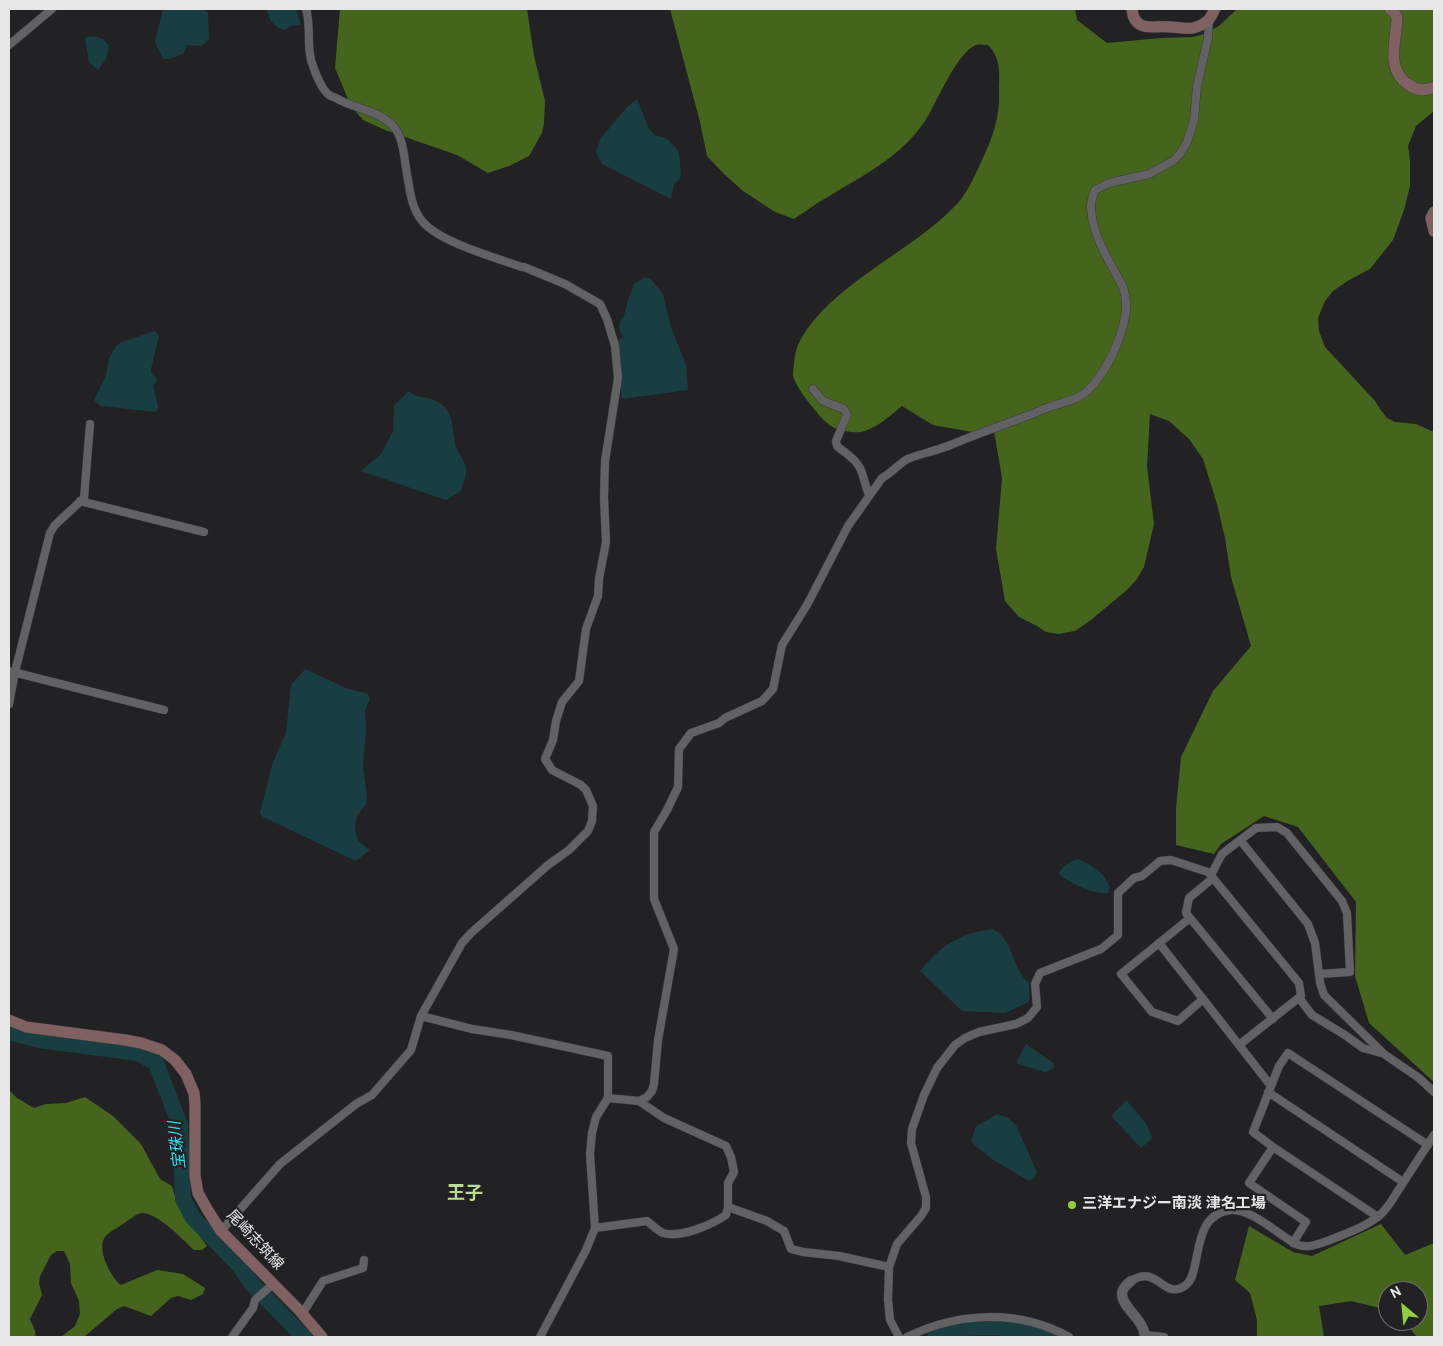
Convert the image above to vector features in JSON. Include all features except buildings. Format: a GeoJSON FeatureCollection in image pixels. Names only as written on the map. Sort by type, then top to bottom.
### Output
{"type":"FeatureCollection","features":[{"type":"Feature","properties":{"kind":"main road"},"geometry":{"type":"LineString","coordinates":[[1132,9],[1133,16],[1138,23],[1149,28],[1172,27],[1186,30],[1209,20],[1215,9]]}},
{"type":"Feature","properties":{"kind":"main road"},"geometry":{"type":"LineString","coordinates":[[1390,9],[1397,17],[1393,57],[1398,74],[1407,84],[1418,90],[1427,90],[1434,87]]}},
{"type":"Feature","properties":{"kind":"main road"},"geometry":{"type":"LineString","coordinates":[[1434,212],[1431,218],[1434,231]]}},
{"type":"Feature","properties":{"kind":"main road","name":"尾崎志筑線"},"geometry":{"type":"LineString","coordinates":[[9,1020],[26,1027],[141,1043],[162,1050],[175,1060],[186,1074],[194,1093],[195,1176],[198,1192],[206,1208],[221,1231],[270,1287],[302,1314],[322,1337]]}},
{"type":"Feature","properties":{"kind":"street"},"geometry":{"type":"LineString","coordinates":[[9,46],[52,9]]}},
{"type":"Feature","properties":{"kind":"street"},"geometry":{"type":"LineString","coordinates":[[221,1231],[280,1164],[356,1104],[372,1095],[411,1050],[421,1016],[462,943],[548,865],[569,850],[588,831],[592,821],[593,806],[586,790],[581,785],[552,770],[544,759],[553,740],[562,702],[579,681],[586,629],[598,596],[599,579],[606,542],[605,461],[618,378],[615,346],[607,319],[600,304],[565,284],[524,267],[470,249],[450,240],[422,221],[412,202],[402,142],[395,128],[378,115],[342,102],[326,93],[313,68],[308,50],[308,15],[306,9]]}},
{"type":"Feature","properties":{"kind":"street"},"geometry":{"type":"LineString","coordinates":[[639,1101],[652,1091],[654,1084],[660,1031],[674,949],[654,899],[654,832],[678,787],[678,749],[691,733],[719,723],[725,718],[762,701],[773,689],[782,645],[807,605],[848,526],[882,478],[890,474],[906,459],[1064,403],[1087,391],[1101,376],[1122,331],[1126,315],[1126,302],[1123,287],[1097,234],[1092,219],[1090,203],[1094,190],[1109,183],[1149,174],[1173,162],[1180,154],[1187,142],[1194,120],[1197,86],[1208,38],[1209,20]]}},
{"type":"Feature","properties":{"kind":"street"},"geometry":{"type":"LineString","coordinates":[[813,389],[823,401],[844,409],[847,414],[836,441],[836,446],[855,461],[861,469],[869,495]]}},
{"type":"Feature","properties":{"kind":"street"},"geometry":{"type":"LineString","coordinates":[[9,704],[12,672],[50,532],[54,525],[84,498],[90,424]]}},
{"type":"Feature","properties":{"kind":"street"},"geometry":{"type":"LineString","coordinates":[[80,501],[204,532]]}},
{"type":"Feature","properties":{"kind":"street"},"geometry":{"type":"LineString","coordinates":[[12,672],[164,710]]}},
{"type":"Feature","properties":{"kind":"street"},"geometry":{"type":"LineString","coordinates":[[1273,1019],[1186,913],[1189,898],[1212,876],[1222,854],[1256,828],[1277,827],[1287,833],[1342,901],[1347,913],[1350,972],[1319,974]]}},
{"type":"Feature","properties":{"kind":"street"},"geometry":{"type":"LineString","coordinates":[[1240,840],[1308,924],[1315,943],[1320,984],[1326,999],[1384,1054],[1419,1078],[1434,1092]]}},
{"type":"Feature","properties":{"kind":"street"},"geometry":{"type":"LineString","coordinates":[[899,1337],[890,1320],[888,1300],[889,1267],[897,1244],[926,1208],[926,1198],[911,1143],[912,1129],[924,1095],[937,1068],[956,1045],[965,1038],[979,1032],[1016,1024],[1028,1018],[1037,1007],[1035,984],[1040,973],[1101,949],[1118,935],[1118,893],[1134,878],[1142,876],[1160,861],[1172,860],[1208,872],[1299,983],[1301,996],[1239,1045]]}},
{"type":"Feature","properties":{"kind":"street"},"geometry":{"type":"LineString","coordinates":[[1190,918],[1121,974],[1152,1012],[1178,1021],[1203,999]]}},
{"type":"Feature","properties":{"kind":"street"},"geometry":{"type":"LineString","coordinates":[[1159,943],[1239,1045],[1269,1089],[1404,1182]]}},
{"type":"Feature","properties":{"kind":"street"},"geometry":{"type":"LineString","coordinates":[[1299,998],[1312,1015],[1363,1048],[1384,1054]]}},
{"type":"Feature","properties":{"kind":"street"},"geometry":{"type":"LineString","coordinates":[[421,1016],[472,1029],[511,1035],[608,1056],[608,1098],[596,1116],[590,1154],[595,1228],[586,1250],[540,1337]]}},
{"type":"Feature","properties":{"kind":"street"},"geometry":{"type":"LineString","coordinates":[[1378,1217],[1253,1132],[1279,1066],[1288,1053],[1428,1145]]}},
{"type":"Feature","properties":{"kind":"street"},"geometry":{"type":"LineString","coordinates":[[595,1228],[647,1221],[662,1233],[683,1234],[717,1222],[726,1215],[728,1183],[734,1172],[731,1157],[726,1146],[664,1118],[639,1101],[608,1098]]}},
{"type":"Feature","properties":{"kind":"street"},"geometry":{"type":"LineString","coordinates":[[1164,1337],[1145,1336],[1141,1323],[1126,1304],[1122,1294],[1124,1287],[1136,1278],[1146,1275],[1169,1288],[1180,1288],[1185,1285],[1192,1277],[1204,1228],[1217,1214],[1230,1210],[1245,1212],[1293,1243],[1302,1246],[1313,1246],[1359,1227],[1383,1213],[1434,1135]]}},
{"type":"Feature","properties":{"kind":"street"},"geometry":{"type":"LineString","coordinates":[[1273,1147],[1249,1183],[1306,1222],[1293,1243]]}},
{"type":"Feature","properties":{"kind":"street"},"geometry":{"type":"LineString","coordinates":[[728,1207],[767,1221],[784,1231],[790,1249],[839,1256],[889,1267]]}},
{"type":"Feature","properties":{"kind":"street"},"geometry":{"type":"LineString","coordinates":[[302,1314],[323,1281],[363,1268],[364,1260]]}},
{"type":"Feature","properties":{"kind":"street"},"geometry":{"type":"LineString","coordinates":[[232,1337],[253,1308],[255,1300],[270,1287]]}},
{"type":"Feature","properties":{"kind":"street"},"geometry":{"type":"LineString","coordinates":[[907,1337],[932,1326],[976,1317],[1009,1318],[1040,1324],[1069,1337]]}},
{"type":"Feature","properties":{"kind":"green space"},"geometry":{"type":"Polygon","coordinates":[[[340,9],[527,9],[534,56],[545,101],[542,133],[529,156],[509,166],[488,173],[457,155],[385,130],[363,120],[351,106],[335,68],[340,9]]]}},
{"type":"Feature","properties":{"kind":"green space"},"geometry":{"type":"Polygon","coordinates":[[[670,9],[1075,9],[1077,20],[1107,43],[1193,37],[1204,34],[1219,26],[1237,9],[1434,9],[1434,111],[1416,126],[1408,146],[1410,186],[1393,240],[1370,269],[1333,291],[1325,301],[1318,318],[1319,331],[1325,347],[1375,401],[1387,418],[1395,422],[1416,424],[1434,432],[1434,1082],[1369,1023],[1355,976],[1356,902],[1298,827],[1264,816],[1221,844],[1214,854],[1176,845],[1176,808],[1181,757],[1213,691],[1251,646],[1231,577],[1217,504],[1203,459],[1189,439],[1169,421],[1150,414],[1147,466],[1154,524],[1144,567],[1128,589],[1091,620],[1075,631],[1058,634],[1046,632],[1019,617],[1005,601],[996,549],[1002,478],[994,431],[972,432],[933,425],[902,406],[872,428],[861,432],[850,432],[834,428],[809,403],[795,380],[793,369],[798,345],[811,324],[847,288],[935,225],[958,203],[966,192],[986,152],[997,119],[999,74],[998,62],[992,50],[988,45],[976,45],[962,57],[925,121],[915,134],[893,155],[794,219],[775,212],[743,191],[707,156],[700,122],[670,9]]]}},
{"type":"Feature","properties":{"kind":"green space"},"geometry":{"type":"Polygon","coordinates":[[[9,1090],[17,1098],[34,1108],[46,1104],[66,1103],[85,1097],[113,1116],[141,1144],[160,1179],[172,1186],[177,1204],[207,1246],[202,1250],[194,1250],[157,1218],[142,1213],[137,1214],[105,1237],[102,1249],[103,1256],[109,1270],[121,1285],[157,1270],[183,1274],[205,1288],[203,1294],[191,1300],[178,1296],[171,1298],[151,1316],[124,1306],[117,1309],[84,1337],[61,1337],[75,1326],[80,1314],[79,1301],[71,1283],[70,1264],[64,1251],[57,1251],[51,1255],[40,1276],[39,1283],[42,1295],[30,1319],[36,1337],[9,1337],[9,1090]]]}},
{"type":"Feature","properties":{"kind":"green space"},"geometry":{"type":"Polygon","coordinates":[[[1381,1224],[1405,1255],[1434,1243],[1434,1337],[1417,1337],[1412,1331],[1428,1331],[1428,1281],[1378,1281],[1378,1308],[1351,1301],[1319,1306],[1324,1337],[1257,1337],[1257,1320],[1250,1293],[1235,1280],[1249,1226],[1293,1252],[1312,1256],[1381,1224]]]}},
{"type":"Feature","properties":{"kind":"water"},"geometry":{"type":"Polygon","coordinates":[[[163,9],[198,9],[206,11],[208,13],[209,40],[201,46],[187,45],[183,54],[163,59],[155,42],[163,9]]]}},
{"type":"Feature","properties":{"kind":"water"},"geometry":{"type":"Polygon","coordinates":[[[267,9],[296,9],[301,25],[291,26],[285,30],[281,29],[272,22],[267,9]]]}},
{"type":"Feature","properties":{"kind":"water"},"geometry":{"type":"Polygon","coordinates":[[[94,36],[103,39],[109,46],[106,59],[98,70],[89,62],[85,37],[94,36]]]}},
{"type":"Feature","properties":{"kind":"water"},"geometry":{"type":"Polygon","coordinates":[[[637,99],[649,129],[655,135],[667,139],[679,154],[681,174],[679,180],[674,184],[671,199],[602,164],[596,152],[601,138],[627,107],[637,99]]]}},
{"type":"Feature","properties":{"kind":"water"},"geometry":{"type":"Polygon","coordinates":[[[645,277],[651,279],[663,294],[671,327],[686,365],[688,390],[622,399],[617,353],[617,341],[623,337],[619,328],[620,321],[624,316],[634,284],[645,277]]]}},
{"type":"Feature","properties":{"kind":"water"},"geometry":{"type":"Polygon","coordinates":[[[155,331],[159,336],[151,373],[158,380],[153,386],[158,406],[157,412],[101,406],[94,400],[106,375],[109,358],[116,346],[122,342],[155,331]]]}},
{"type":"Feature","properties":{"kind":"water"},"geometry":{"type":"Polygon","coordinates":[[[409,391],[412,394],[438,402],[448,411],[456,447],[464,462],[466,472],[461,491],[446,500],[361,471],[381,454],[393,431],[394,405],[409,391]]]}},
{"type":"Feature","properties":{"kind":"water"},"geometry":{"type":"Polygon","coordinates":[[[305,669],[348,689],[367,693],[370,699],[365,711],[366,731],[363,765],[367,797],[366,804],[357,816],[355,829],[358,841],[370,850],[356,861],[263,817],[260,813],[273,762],[286,733],[291,685],[305,669]]]}},
{"type":"Feature","properties":{"kind":"water"},"geometry":{"type":"Polygon","coordinates":[[[1078,859],[1101,873],[1110,887],[1108,893],[1083,888],[1060,875],[1059,873],[1065,866],[1078,859]]]}},
{"type":"Feature","properties":{"kind":"water"},"geometry":{"type":"Polygon","coordinates":[[[992,929],[1004,939],[1019,970],[1029,983],[1029,1002],[1005,1013],[962,1011],[920,971],[936,954],[952,942],[970,934],[992,929]]]}},
{"type":"Feature","properties":{"kind":"water"},"geometry":{"type":"Polygon","coordinates":[[[1026,1044],[1055,1066],[1044,1072],[1016,1063],[1026,1044]]]}},
{"type":"Feature","properties":{"kind":"water"},"geometry":{"type":"Polygon","coordinates":[[[1126,1101],[1145,1122],[1152,1136],[1151,1140],[1141,1148],[1112,1115],[1126,1101]]]}},
{"type":"Feature","properties":{"kind":"water"},"geometry":{"type":"Polygon","coordinates":[[[998,1114],[1008,1118],[1016,1125],[1037,1172],[1035,1177],[1029,1181],[992,1159],[971,1142],[976,1126],[998,1114]]]}},
{"type":"Feature","properties":{"kind":"waterway","name":"宝珠川"},"geometry":{"type":"LineString","coordinates":[[9,1032],[39,1040],[138,1053],[156,1063],[180,1125],[183,1199],[193,1218],[239,1265],[251,1283],[304,1337]]}},
{"type":"Feature","properties":{"kind":"waterway","name":"宝珠川"},"geometry":{"type":"LineString","coordinates":[[935,1337],[961,1328],[994,1327],[1027,1330],[1051,1337]]}},
{"type":"Feature","properties":{"kind":"place","name":"三洋エナジー南淡 津名工場"},"geometry":{"type":"Point","coordinates":[1072,1205]}},
{"type":"Feature","properties":{"kind":"district","name":"王子"},"geometry":{"type":"Point","coordinates":[465,1195]}}]}
